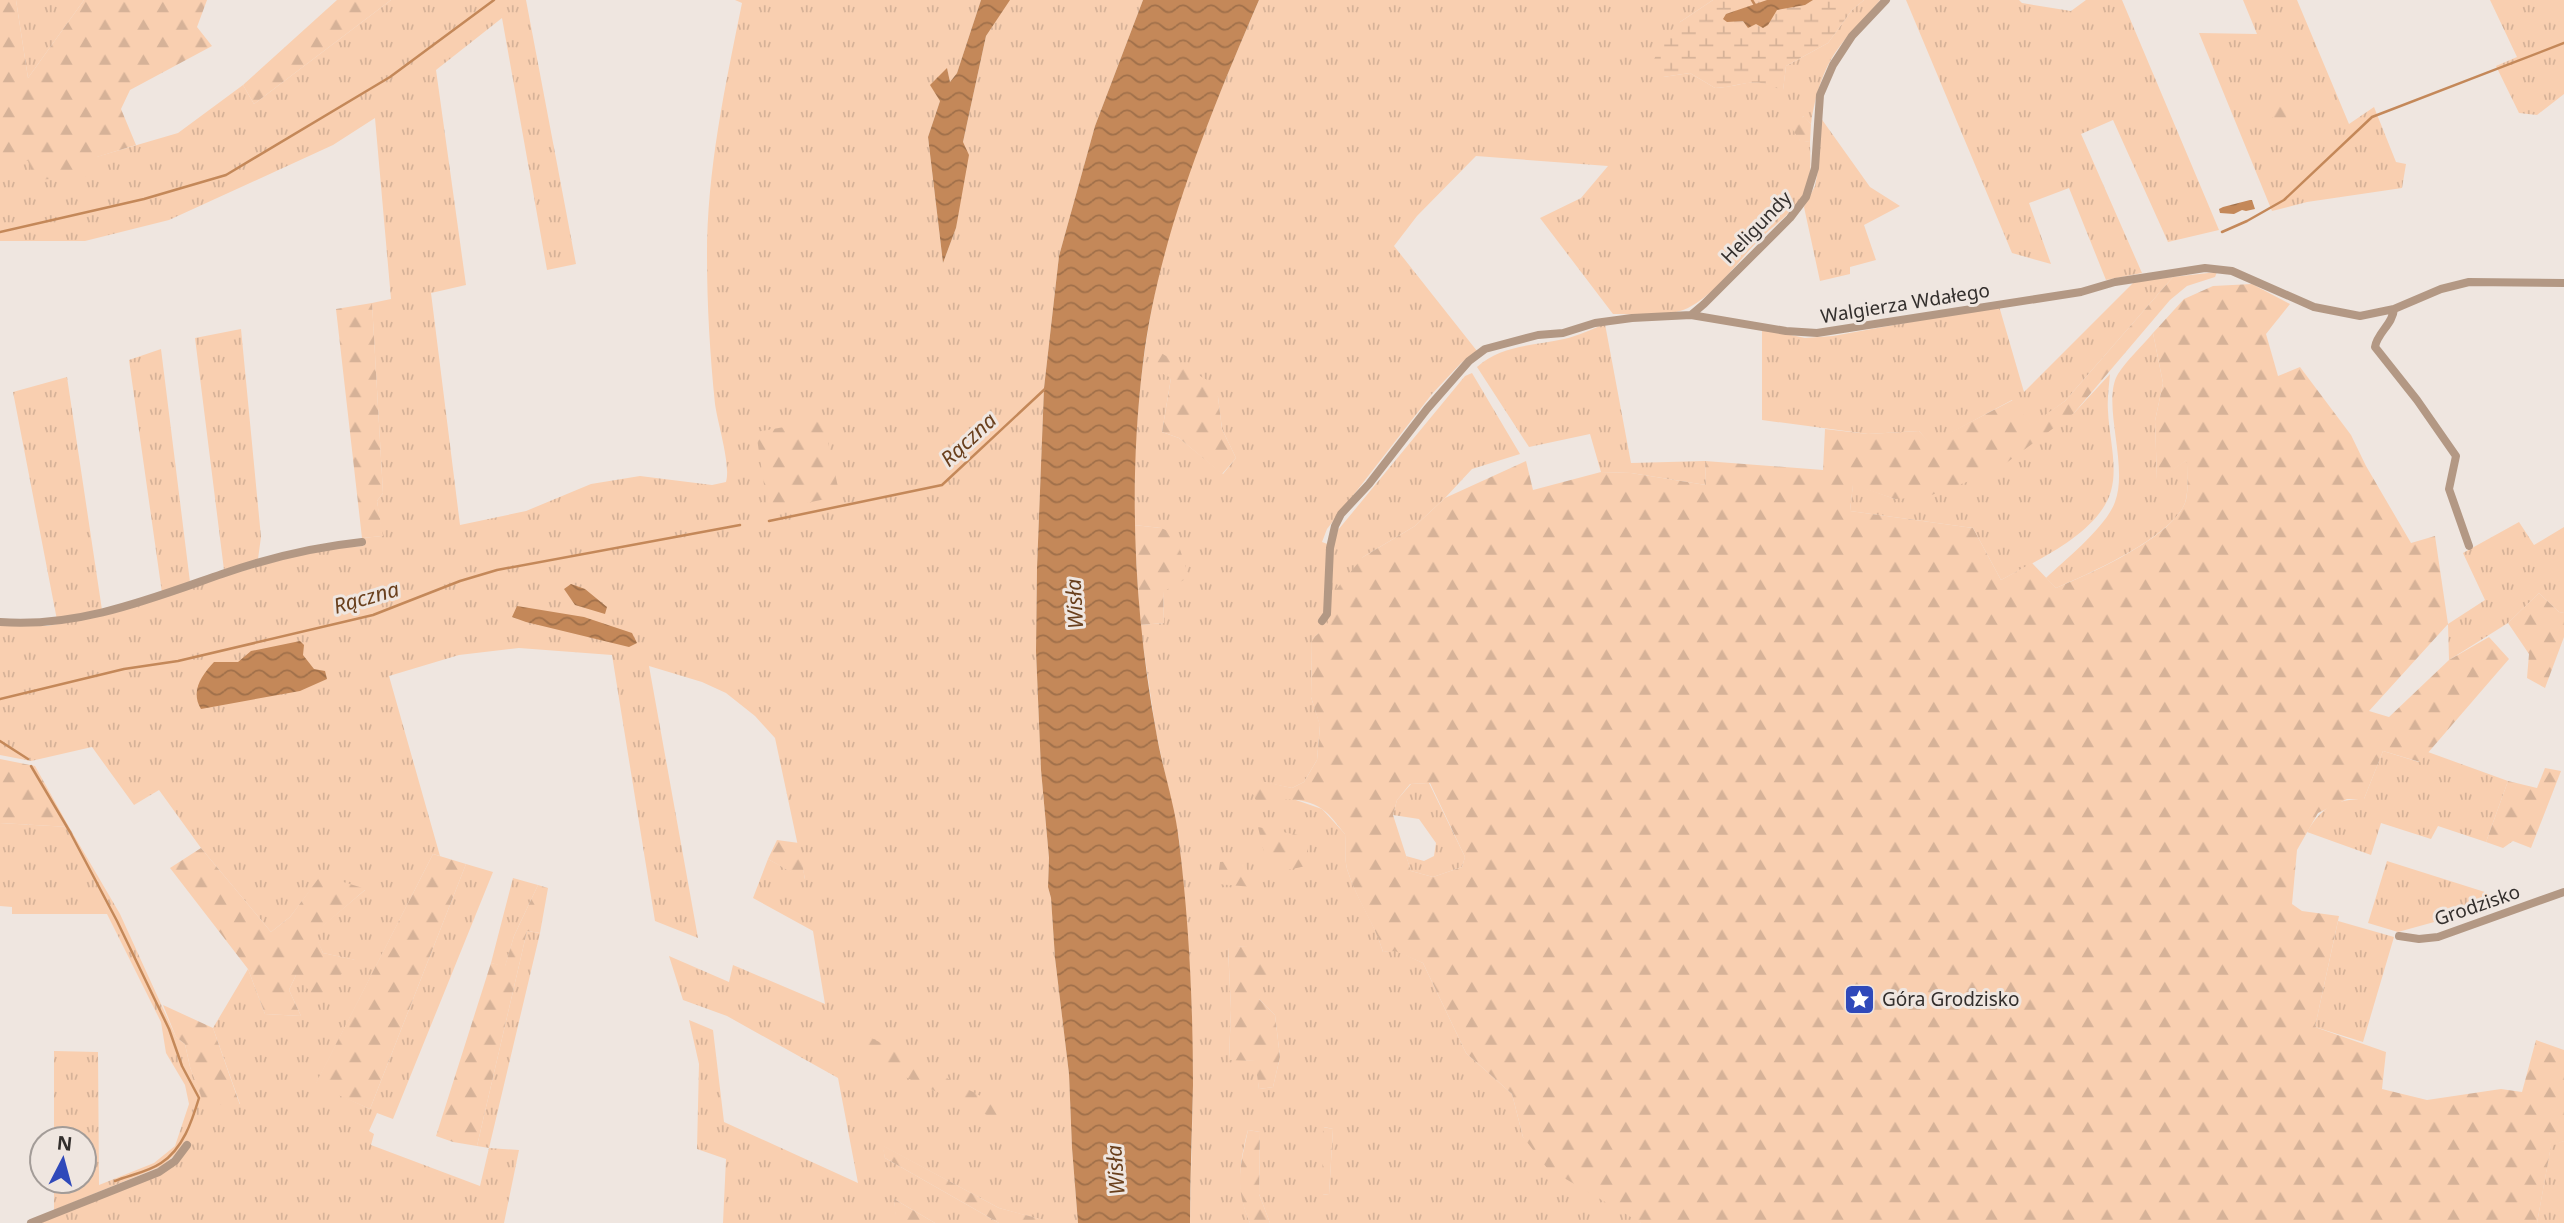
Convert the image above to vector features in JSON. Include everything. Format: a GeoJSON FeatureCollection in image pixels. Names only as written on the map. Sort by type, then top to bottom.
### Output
{"type":"FeatureCollection","features":[{"type":"Feature","properties":{"kind":"street","name":"Heligundy"},"geometry":{"type":"LineString","coordinates":[[1691,315],[1790,218],[1806,197],[1815,168],[1820,95],[1833,65],[1852,36],[1886,0]]}},
{"type":"Feature","properties":{"kind":"street","name":"Walgierza Wdałego"},"geometry":{"type":"LineString","coordinates":[[1322,621],[1327,614],[1331,548],[1335,526],[1341,514],[1369,484],[1427,409],[1469,361],[1485,349],[1499,344],[1608,320],[1691,315],[1786,331],[1816,333],[2081,292],[2115,282],[2205,268],[2232,271],[2299,302],[2332,312],[2360,316],[2394,309],[2441,289],[2469,282],[2564,283]]}},
{"type":"Feature","properties":{"kind":"street"},"geometry":{"type":"LineString","coordinates":[[2394,309],[2394,315],[2376,339],[2375,347],[2456,456],[2449,489],[2469,546]]}},
{"type":"Feature","properties":{"kind":"street"},"geometry":{"type":"LineString","coordinates":[[0,622],[58,622],[118,609],[268,560],[320,547],[362,542]]}},
{"type":"Feature","properties":{"kind":"street","name":"Grodzisko"},"geometry":{"type":"LineString","coordinates":[[2399,936],[2419,939],[2438,937],[2564,892]]}},
{"type":"Feature","properties":{"kind":"street"},"geometry":{"type":"LineString","coordinates":[[31,1223],[159,1171],[175,1161],[187,1145]]}},
{"type":"Feature","properties":{"kind":"green space"},"geometry":{"type":"Polygon","coordinates":[[[0,0],[16,0],[28,78],[84,0],[207,0],[197,27],[212,46],[130,90],[121,109],[136,145],[97,157],[95,176],[35,180],[28,161],[0,160],[0,0]]]}},
{"type":"Feature","properties":{"kind":"green space"},"geometry":{"type":"Polygon","coordinates":[[[16,0],[84,0],[28,78],[16,0]]]}},
{"type":"Feature","properties":{"kind":"green space"},"geometry":{"type":"Polygon","coordinates":[[[337,0],[391,0],[254,104],[243,85],[337,0]]]}},
{"type":"Feature","properties":{"kind":"green space"},"geometry":{"type":"Polygon","coordinates":[[[391,0],[526,0],[576,264],[547,270],[502,18],[436,70],[466,285],[431,293],[460,525],[526,511],[591,484],[640,476],[712,485],[726,482],[724,444],[715,404],[707,256],[714,160],[723,97],[742,3],[735,0],[981,0],[957,73],[950,82],[947,69],[928,137],[943,263],[956,228],[963,142],[986,36],[1009,0],[1143,0],[1095,126],[1059,256],[1044,388],[1036,651],[1041,770],[1049,858],[1048,887],[1069,1074],[1078,1223],[1044,1223],[1043,1220],[999,1208],[883,1146],[885,1158],[999,1223],[935,1223],[894,1199],[897,1223],[723,1223],[726,1159],[697,1149],[699,1064],[689,1020],[713,1030],[724,1122],[858,1183],[838,1078],[727,1016],[683,1000],[669,956],[729,982],[733,965],[825,1004],[813,931],[753,898],[768,859],[805,879],[775,738],[755,716],[726,693],[702,682],[649,666],[698,938],[655,921],[612,655],[519,648],[459,655],[389,676],[440,856],[433,854],[316,1084],[370,1109],[466,864],[493,872],[393,1119],[377,1113],[369,1131],[374,1134],[371,1145],[480,1186],[489,1148],[519,1150],[504,1223],[39,1223],[178,1163],[191,1144],[185,1141],[179,1151],[162,1166],[98,1192],[98,1125],[54,1125],[54,1051],[98,1052],[99,1185],[154,1163],[175,1146],[189,1104],[185,1085],[166,1053],[161,1022],[107,914],[12,914],[12,907],[0,906],[0,823],[69,827],[120,914],[176,1037],[185,1044],[190,1067],[205,1104],[240,1104],[213,1028],[248,969],[265,1014],[301,1016],[289,990],[296,975],[355,960],[323,953],[314,933],[365,890],[321,876],[290,917],[271,932],[201,848],[159,790],[134,805],[92,747],[31,761],[0,755],[0,626],[47,626],[113,613],[224,576],[320,549],[364,546],[362,538],[382,536],[377,501],[383,493],[372,303],[391,299],[375,118],[333,145],[169,220],[85,241],[0,241],[0,160],[96,157],[178,133],[243,85],[254,104],[391,0]]]}},
{"type":"Feature","properties":{"kind":"green space"},"geometry":{"type":"Polygon","coordinates":[[[1259,0],[1713,0],[1680,22],[1663,77],[1690,73],[1715,88],[1756,82],[1783,90],[1786,66],[1828,43],[1852,10],[1864,0],[1880,0],[1831,60],[1818,91],[1811,124],[1803,116],[1799,140],[1810,142],[1810,169],[1803,194],[1786,216],[1758,241],[1717,286],[1688,308],[1662,314],[1613,314],[1540,218],[1581,198],[1608,166],[1476,156],[1417,216],[1394,246],[1477,351],[1461,363],[1432,394],[1327,529],[1322,542],[1333,546],[1338,530],[1465,376],[1472,373],[1520,454],[1472,469],[1415,526],[1363,557],[1327,627],[1312,639],[1311,697],[1320,725],[1317,760],[1304,782],[1292,788],[1248,779],[1276,799],[1293,799],[1322,809],[1345,834],[1348,872],[1383,952],[1395,950],[1423,963],[1466,1053],[1512,1094],[1523,1137],[1641,1223],[1270,1223],[1259,1194],[1260,1132],[1248,1130],[1240,1177],[1250,1223],[1190,1223],[1193,1084],[1191,991],[1179,838],[1156,732],[1140,625],[1164,623],[1161,528],[1134,525],[1138,411],[1144,353],[1154,297],[1173,222],[1213,109],[1259,0]],[[1171,378],[1162,432],[1179,438],[1223,474],[1236,458],[1222,429],[1218,397],[1171,378]],[[1246,946],[1228,948],[1231,1009],[1229,1059],[1256,1061],[1259,1089],[1273,1087],[1280,1057],[1275,1015],[1259,999],[1246,946]],[[1324,1127],[1323,1195],[1329,1194],[1333,1129],[1324,1127]]]}},
{"type":"Feature","properties":{"kind":"green space"},"geometry":{"type":"Polygon","coordinates":[[[1713,0],[1864,0],[1852,10],[1828,43],[1786,66],[1783,91],[1756,82],[1715,88],[1690,73],[1663,77],[1652,64],[1664,37],[1680,22],[1713,0]]]}},
{"type":"Feature","properties":{"kind":"green space"},"geometry":{"type":"Polygon","coordinates":[[[1906,0],[2019,0],[2022,3],[2071,11],[2086,0],[2122,0],[2219,230],[2168,242],[2113,120],[2081,134],[2142,273],[2106,280],[2069,188],[2029,203],[2051,264],[2012,253],[1906,0]]]}},
{"type":"Feature","properties":{"kind":"green space"},"geometry":{"type":"Polygon","coordinates":[[[2243,0],[2297,0],[2349,124],[2374,107],[2396,162],[2406,164],[2402,188],[2307,202],[2272,211],[2199,33],[2257,34],[2243,0]]]}},
{"type":"Feature","properties":{"kind":"green space"},"geometry":{"type":"Polygon","coordinates":[[[2490,0],[2564,0],[2564,94],[2537,115],[2519,113],[2496,66],[2517,57],[2490,0]]]}},
{"type":"Feature","properties":{"kind":"green space"},"geometry":{"type":"Polygon","coordinates":[[[2270,87],[2280,88],[2287,119],[2282,124],[2269,115],[2270,87]]]}},
{"type":"Feature","properties":{"kind":"green space"},"geometry":{"type":"Polygon","coordinates":[[[1818,114],[1870,187],[1900,206],[1864,225],[1876,260],[1850,267],[1850,274],[1820,281],[1804,207],[1815,186],[1819,165],[1818,114]]]}},
{"type":"Feature","properties":{"kind":"green space"},"geometry":{"type":"Polygon","coordinates":[[[1804,116],[1811,124],[1810,142],[1800,141],[1791,127],[1804,116]]]}},
{"type":"Feature","properties":{"kind":"green space"},"geometry":{"type":"Polygon","coordinates":[[[2217,272],[2215,277],[2187,286],[2170,300],[2074,413],[1994,472],[1926,497],[1895,499],[1853,485],[1850,511],[1973,528],[2001,580],[2032,563],[2056,588],[2089,574],[2147,542],[2177,516],[2185,503],[2187,460],[2157,481],[2155,421],[2163,383],[2153,333],[2184,299],[2213,286],[2252,284],[2290,304],[2266,334],[2278,376],[2300,367],[2351,435],[2411,543],[2435,536],[2448,624],[2369,711],[2389,717],[2449,660],[2489,637],[2509,659],[2420,762],[2383,751],[2364,799],[2347,799],[2318,813],[2297,850],[2292,904],[2302,911],[2339,916],[2315,1027],[2386,1052],[2382,1089],[2427,1100],[2501,1089],[2522,1092],[2536,1040],[2564,1050],[2564,1141],[2551,1146],[2537,1223],[1641,1223],[1547,1168],[1523,1137],[1512,1094],[1466,1053],[1423,963],[1395,951],[1383,952],[1348,872],[1345,834],[1325,811],[1306,802],[1282,800],[1258,806],[1247,778],[1292,788],[1304,782],[1317,760],[1320,726],[1311,697],[1312,639],[1330,619],[1334,592],[1363,557],[1415,526],[1445,498],[1526,461],[1533,490],[1601,472],[1631,473],[1706,485],[1705,461],[1823,470],[1825,429],[1868,434],[1919,431],[1930,443],[2013,400],[2031,425],[2065,401],[2173,277],[2217,272]],[[1430,783],[1410,784],[1397,800],[1393,815],[1411,871],[1433,877],[1462,867],[1465,857],[1430,783]]]}},
{"type":"Feature","properties":{"kind":"green space"},"geometry":{"type":"Polygon","coordinates":[[[2173,277],[2065,401],[2031,426],[2012,400],[1930,444],[1919,431],[1868,434],[1762,420],[1762,329],[1805,338],[1833,336],[1999,306],[2024,392],[2135,281],[2173,277]]]}},
{"type":"Feature","properties":{"kind":"green space"},"geometry":{"type":"Polygon","coordinates":[[[372,303],[383,493],[377,501],[383,536],[362,538],[336,309],[372,303]]]}},
{"type":"Feature","properties":{"kind":"green space"},"geometry":{"type":"Polygon","coordinates":[[[1605,324],[1631,463],[1705,461],[1706,485],[1631,473],[1601,472],[1590,434],[1529,447],[1477,367],[1507,350],[1569,338],[1605,324]]]}},
{"type":"Feature","properties":{"kind":"green space"},"geometry":{"type":"Polygon","coordinates":[[[241,329],[261,537],[258,559],[224,570],[195,338],[241,329]]]}},
{"type":"Feature","properties":{"kind":"green space"},"geometry":{"type":"Polygon","coordinates":[[[2153,333],[2163,383],[2155,421],[2157,480],[2188,459],[2185,503],[2164,529],[2147,541],[2108,564],[2056,588],[2046,578],[2094,532],[2115,502],[2119,470],[2112,401],[2114,386],[2118,374],[2153,333]]]}},
{"type":"Feature","properties":{"kind":"green space"},"geometry":{"type":"Polygon","coordinates":[[[161,349],[190,582],[162,593],[129,360],[161,349]]]}},
{"type":"Feature","properties":{"kind":"green space"},"geometry":{"type":"Polygon","coordinates":[[[1161,353],[1207,380],[1218,397],[1222,429],[1236,458],[1222,474],[1179,438],[1162,432],[1171,378],[1153,369],[1161,353]]]}},
{"type":"Feature","properties":{"kind":"green space"},"geometry":{"type":"Polygon","coordinates":[[[2110,374],[2108,406],[2114,472],[2111,491],[2104,506],[2094,520],[2065,544],[2001,580],[1973,528],[1850,511],[1853,484],[1895,499],[2074,413],[2110,374]]]}},
{"type":"Feature","properties":{"kind":"green space"},"geometry":{"type":"Polygon","coordinates":[[[67,377],[102,610],[57,620],[13,392],[67,377]]]}},
{"type":"Feature","properties":{"kind":"green space"},"geometry":{"type":"Polygon","coordinates":[[[823,420],[840,496],[768,511],[756,432],[823,420]]]}},
{"type":"Feature","properties":{"kind":"green space"},"geometry":{"type":"Polygon","coordinates":[[[2519,522],[2534,545],[2564,527],[2564,613],[2559,612],[2539,593],[2508,623],[2449,660],[2448,624],[2485,600],[2463,553],[2519,522]]]}},
{"type":"Feature","properties":{"kind":"green space"},"geometry":{"type":"Polygon","coordinates":[[[1134,525],[1161,528],[1175,534],[1189,577],[1163,592],[1164,623],[1140,625],[1134,525]]]}},
{"type":"Feature","properties":{"kind":"green space"},"geometry":{"type":"Polygon","coordinates":[[[2539,593],[2559,612],[2564,613],[2564,637],[2545,688],[2527,678],[2529,654],[2508,623],[2539,593]]]}},
{"type":"Feature","properties":{"kind":"green space"},"geometry":{"type":"Polygon","coordinates":[[[2383,751],[2419,762],[2428,752],[2508,781],[2486,842],[2438,826],[2431,839],[2381,823],[2371,855],[2307,832],[2330,806],[2364,799],[2383,751]]]}},
{"type":"Feature","properties":{"kind":"green space"},"geometry":{"type":"Polygon","coordinates":[[[0,759],[35,766],[69,827],[0,823],[0,759]]]}},
{"type":"Feature","properties":{"kind":"green space"},"geometry":{"type":"Polygon","coordinates":[[[2545,768],[2561,771],[2531,848],[2513,841],[2503,848],[2486,842],[2508,781],[2537,788],[2545,768]]]}},
{"type":"Feature","properties":{"kind":"green space"},"geometry":{"type":"Polygon","coordinates":[[[1429,783],[1465,857],[1462,867],[1433,877],[1411,871],[1406,856],[1424,861],[1434,856],[1436,843],[1419,819],[1393,815],[1397,800],[1411,784],[1429,783]]]}},
{"type":"Feature","properties":{"kind":"green space"},"geometry":{"type":"Polygon","coordinates":[[[1258,827],[1308,837],[1306,866],[1269,874],[1258,827]]]}},
{"type":"Feature","properties":{"kind":"green space"},"geometry":{"type":"Polygon","coordinates":[[[777,840],[799,843],[805,880],[768,859],[777,840]]]}},
{"type":"Feature","properties":{"kind":"green space"},"geometry":{"type":"Polygon","coordinates":[[[201,848],[271,932],[290,917],[321,875],[366,889],[315,933],[323,953],[356,960],[316,999],[296,975],[289,990],[301,1016],[265,1014],[248,969],[170,868],[201,848]]]}},
{"type":"Feature","properties":{"kind":"green space"},"geometry":{"type":"Polygon","coordinates":[[[433,854],[466,864],[370,1109],[315,1085],[433,854]]]}},
{"type":"Feature","properties":{"kind":"green space"},"geometry":{"type":"Polygon","coordinates":[[[1244,860],[1253,887],[1217,884],[1220,862],[1244,860]]]}},
{"type":"Feature","properties":{"kind":"green space"},"geometry":{"type":"Polygon","coordinates":[[[2387,861],[2488,893],[2485,908],[2398,932],[2368,923],[2387,861]]]}},
{"type":"Feature","properties":{"kind":"green space"},"geometry":{"type":"Polygon","coordinates":[[[513,878],[538,885],[514,936],[505,967],[491,963],[513,878]]]}},
{"type":"Feature","properties":{"kind":"green space"},"geometry":{"type":"Polygon","coordinates":[[[538,885],[548,888],[540,933],[527,931],[477,1146],[436,1136],[491,963],[505,966],[514,936],[538,885]]]}},
{"type":"Feature","properties":{"kind":"green space"},"geometry":{"type":"Polygon","coordinates":[[[2338,921],[2394,937],[2363,1042],[2315,1027],[2338,921]]]}},
{"type":"Feature","properties":{"kind":"green space"},"geometry":{"type":"Polygon","coordinates":[[[527,931],[540,933],[489,1148],[477,1146],[527,931]]]}},
{"type":"Feature","properties":{"kind":"green space"},"geometry":{"type":"Polygon","coordinates":[[[1246,946],[1268,971],[1259,999],[1275,1015],[1280,1057],[1273,1087],[1259,1089],[1255,1061],[1229,1060],[1231,1009],[1228,947],[1246,946]]]}},
{"type":"Feature","properties":{"kind":"green space"},"geometry":{"type":"Polygon","coordinates":[[[163,1005],[213,1028],[240,1105],[204,1104],[190,1067],[185,1044],[176,1037],[163,1005]]]}},
{"type":"Feature","properties":{"kind":"green space"},"geometry":{"type":"Polygon","coordinates":[[[866,1035],[1003,1108],[1004,1123],[864,1058],[862,1037],[866,1035]]]}},
{"type":"Feature","properties":{"kind":"green space"},"geometry":{"type":"Polygon","coordinates":[[[1323,1127],[1333,1129],[1329,1194],[1322,1195],[1323,1127]]]}},
{"type":"Feature","properties":{"kind":"green space"},"geometry":{"type":"Polygon","coordinates":[[[1248,1130],[1260,1132],[1259,1194],[1270,1223],[1250,1223],[1242,1198],[1240,1177],[1248,1130]]]}},
{"type":"Feature","properties":{"kind":"green space"},"geometry":{"type":"Polygon","coordinates":[[[2564,1141],[2564,1223],[2537,1223],[2551,1145],[2564,1141]]]}},
{"type":"Feature","properties":{"kind":"green space"},"geometry":{"type":"Polygon","coordinates":[[[882,1145],[999,1208],[1044,1220],[1044,1223],[999,1223],[885,1158],[882,1145]]]}},
{"type":"Feature","properties":{"kind":"green space"},"geometry":{"type":"Polygon","coordinates":[[[54,1195],[91,1195],[54,1210],[54,1195]]]}},
{"type":"Feature","properties":{"kind":"green space"},"geometry":{"type":"Polygon","coordinates":[[[894,1199],[935,1223],[896,1223],[894,1199]]]}},
{"type":"Feature","properties":{"kind":"water"},"geometry":{"type":"Polygon","coordinates":[[[981,0],[1010,0],[986,36],[963,142],[969,155],[956,228],[943,263],[928,137],[940,101],[930,85],[947,68],[950,82],[957,73],[981,0]]]}},
{"type":"Feature","properties":{"kind":"water","name":"Wisła"},"geometry":{"type":"Polygon","coordinates":[[[1143,0],[1259,0],[1222,87],[1173,224],[1150,316],[1138,409],[1135,501],[1138,594],[1156,731],[1177,827],[1188,932],[1193,1055],[1190,1223],[1078,1223],[1069,1074],[1048,887],[1049,858],[1041,770],[1036,651],[1044,388],[1059,256],[1095,126],[1143,0]]]}},
{"type":"Feature","properties":{"kind":"water"},"geometry":{"type":"Polygon","coordinates":[[[1767,0],[1813,0],[1805,5],[1777,10],[1768,25],[1763,28],[1756,24],[1748,28],[1743,21],[1727,22],[1723,19],[1726,14],[1767,0]]]}},
{"type":"Feature","properties":{"kind":"water"},"geometry":{"type":"Polygon","coordinates":[[[2252,200],[2255,209],[2234,214],[2220,213],[2219,209],[2223,207],[2252,200]]]}},
{"type":"Feature","properties":{"kind":"water"},"geometry":{"type":"Polygon","coordinates":[[[571,584],[585,589],[607,607],[605,614],[575,605],[564,589],[571,584]]]}},
{"type":"Feature","properties":{"kind":"water"},"geometry":{"type":"Polygon","coordinates":[[[517,606],[584,617],[632,633],[637,643],[629,647],[526,622],[512,617],[517,606]]]}},
{"type":"Feature","properties":{"kind":"water"},"geometry":{"type":"Polygon","coordinates":[[[300,641],[304,645],[303,655],[314,669],[325,671],[327,679],[300,691],[201,709],[197,690],[214,662],[238,662],[251,651],[300,641]]]}},
{"type":"Feature","properties":{"kind":"waterway","name":"Rączna"},"geometry":{"type":"LineString","coordinates":[[0,232],[144,199],[226,175],[390,77],[494,0]]}},
{"type":"Feature","properties":{"kind":"waterway"},"geometry":{"type":"LineString","coordinates":[[1752,0],[1755,5]]}},
{"type":"Feature","properties":{"kind":"waterway"},"geometry":{"type":"LineString","coordinates":[[2222,232],[2284,200],[2372,117],[2564,43]]}},
{"type":"Feature","properties":{"kind":"waterway","name":"Rączna"},"geometry":{"type":"LineString","coordinates":[[769,521],[942,485],[1046,388]]}},
{"type":"Feature","properties":{"kind":"waterway","name":"Rączna"},"geometry":{"type":"LineString","coordinates":[[0,699],[373,615],[460,581],[497,570],[740,525]]}},
{"type":"Feature","properties":{"kind":"waterway"},"geometry":{"type":"LineString","coordinates":[[0,741],[28,759]]}},
{"type":"Feature","properties":{"kind":"waterway"},"geometry":{"type":"LineString","coordinates":[[31,766],[117,921],[199,1098],[186,1134],[169,1157],[150,1169],[115,1181]]}},
{"type":"Feature","properties":{"kind":"place","name":"Góra Grodzisko"},"geometry":{"type":"Point","coordinates":[1859,999]}}]}
